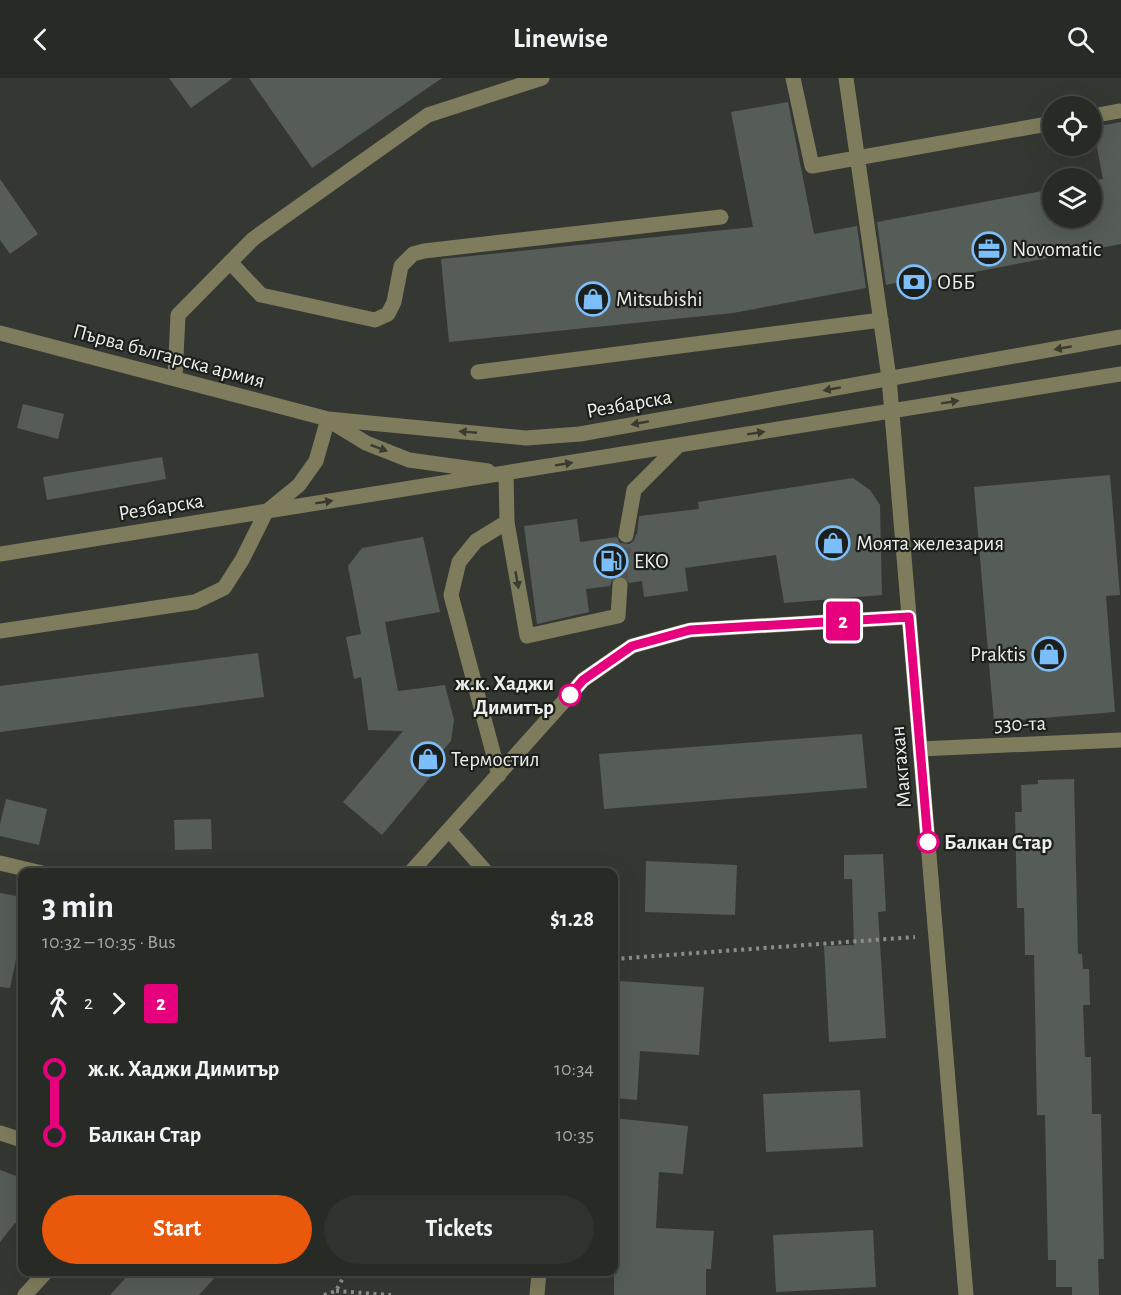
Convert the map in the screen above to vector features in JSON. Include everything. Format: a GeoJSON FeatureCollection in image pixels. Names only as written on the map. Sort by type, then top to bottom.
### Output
{"type":"FeatureCollection","features":[{"type":"Feature","properties":{"kind":"street"},"geometry":{"type":"LineString","coordinates":[[175,378],[178,315],[253,239],[429,116],[542,78]]}},
{"type":"Feature","properties":{"kind":"street"},"geometry":{"type":"LineString","coordinates":[[793,78],[812,166],[1042,125]]}},
{"type":"Feature","properties":{"kind":"street","name":"Макгахан"},"geometry":{"type":"LineString","coordinates":[[846,78],[890,378],[966,1295]]}},
{"type":"Feature","properties":{"kind":"street"},"geometry":{"type":"LineString","coordinates":[[1102,114],[1119,111]]}},
{"type":"Feature","properties":{"kind":"street"},"geometry":{"type":"LineString","coordinates":[[230,262],[261,296],[375,320],[388,314],[394,302],[401,266],[413,254],[721,217]]}},
{"type":"Feature","properties":{"kind":"street"},"geometry":{"type":"LineString","coordinates":[[478,372],[881,320]]}},
{"type":"Feature","properties":{"kind":"street","name":"Първа българска армия"},"geometry":{"type":"LineString","coordinates":[[0,333],[328,419]]}},
{"type":"Feature","properties":{"kind":"street","name":"Резбарска"},"geometry":{"type":"LineString","coordinates":[[328,419],[526,438],[580,434],[1121,338]]}},
{"type":"Feature","properties":{"kind":"street","name":"Резбарска"},"geometry":{"type":"LineString","coordinates":[[0,554],[1121,375]]}},
{"type":"Feature","properties":{"kind":"street"},"geometry":{"type":"LineString","coordinates":[[0,631],[195,602],[224,588],[242,560],[266,512],[299,485],[316,461],[328,419]]}},
{"type":"Feature","properties":{"kind":"street","name":"Резбарска"},"geometry":{"type":"LineString","coordinates":[[328,419],[366,443],[409,460],[506,473]]}},
{"type":"Feature","properties":{"kind":"street"},"geometry":{"type":"LineString","coordinates":[[626,535],[634,490],[678,446]]}},
{"type":"Feature","properties":{"kind":"street"},"geometry":{"type":"LineString","coordinates":[[506,473],[507,522],[527,636],[618,616],[620,585]]}},
{"type":"Feature","properties":{"kind":"street"},"geometry":{"type":"LineString","coordinates":[[499,775],[451,595],[459,562],[476,541],[507,522]]}},
{"type":"Feature","properties":{"kind":"street"},"geometry":{"type":"LineString","coordinates":[[415,868],[583,680],[632,646],[690,630],[909,617]]}},
{"type":"Feature","properties":{"kind":"street","name":"530-та"},"geometry":{"type":"LineString","coordinates":[[920,749],[1121,741]]}},
{"type":"Feature","properties":{"kind":"street"},"geometry":{"type":"LineString","coordinates":[[449,830],[483,868]]}},
{"type":"Feature","properties":{"kind":"street"},"geometry":{"type":"LineString","coordinates":[[0,863],[21,868]]}},
{"type":"Feature","properties":{"kind":"street"},"geometry":{"type":"LineString","coordinates":[[0,1133],[18,1139]]}},
{"type":"Feature","properties":{"kind":"street"},"geometry":{"type":"LineString","coordinates":[[25,1295],[42,1276]]}},
{"type":"Feature","properties":{"kind":"street"},"geometry":{"type":"LineString","coordinates":[[537,1295],[539,1276]]}},
{"type":"Feature","properties":{"kind":"path"},"geometry":{"type":"LineString","coordinates":[[618,959],[936,935]]}},
{"type":"Feature","properties":{"kind":"path"},"geometry":{"type":"LineString","coordinates":[[336,1291],[344,1276]]}},
{"type":"Feature","properties":{"kind":"path"},"geometry":{"type":"LineString","coordinates":[[324,1295],[336,1291],[391,1295]]}},
{"type":"Feature","properties":{"kind":"building"},"geometry":{"type":"Polygon","coordinates":[[[169,78],[233,78],[191,108],[169,78]]]}},
{"type":"Feature","properties":{"kind":"building"},"geometry":{"type":"Polygon","coordinates":[[[249,78],[442,78],[312,168],[249,78]]]}},
{"type":"Feature","properties":{"kind":"building"},"geometry":{"type":"Polygon","coordinates":[[[788,102],[814,234],[857,226],[866,288],[733,313],[449,342],[441,259],[753,227],[731,112],[788,102]]]}},
{"type":"Feature","properties":{"kind":"building"},"geometry":{"type":"Polygon","coordinates":[[[1121,122],[1121,244],[901,286],[900,282],[886,285],[877,222],[1042,191],[1042,228],[1102,228],[1103,179],[1099,156],[1102,156],[1102,125],[1121,122]]]}},
{"type":"Feature","properties":{"kind":"building"},"geometry":{"type":"Polygon","coordinates":[[[0,179],[38,234],[10,254],[0,240],[0,179]]]}},
{"type":"Feature","properties":{"kind":"building"},"geometry":{"type":"Polygon","coordinates":[[[23,404],[64,414],[58,439],[17,428],[23,404]]]}},
{"type":"Feature","properties":{"kind":"building"},"geometry":{"type":"Polygon","coordinates":[[[162,457],[166,479],[47,500],[43,477],[162,457]]]}},
{"type":"Feature","properties":{"kind":"building","name":"Praktis"},"geometry":{"type":"Polygon","coordinates":[[[1110,475],[1120,595],[1106,596],[1115,712],[994,722],[974,487],[1110,475]]]}},
{"type":"Feature","properties":{"kind":"building"},"geometry":{"type":"Polygon","coordinates":[[[853,478],[870,490],[880,505],[882,595],[784,603],[776,555],[685,568],[688,591],[644,597],[642,581],[629,583],[625,577],[616,576],[610,586],[586,589],[589,612],[537,624],[524,526],[577,519],[580,542],[617,537],[620,543],[629,544],[634,541],[637,534],[639,516],[699,509],[698,502],[853,478]]]}},
{"type":"Feature","properties":{"kind":"building"},"geometry":{"type":"Polygon","coordinates":[[[423,537],[440,612],[385,622],[398,691],[445,685],[454,720],[451,741],[426,770],[432,775],[382,835],[343,802],[403,731],[368,730],[361,677],[354,679],[346,637],[361,634],[348,566],[362,548],[423,537]]]}},
{"type":"Feature","properties":{"kind":"building"},"geometry":{"type":"Polygon","coordinates":[[[258,653],[264,697],[0,732],[0,686],[258,653]]]}},
{"type":"Feature","properties":{"kind":"building"},"geometry":{"type":"Polygon","coordinates":[[[862,734],[867,788],[604,809],[599,754],[862,734]]]}},
{"type":"Feature","properties":{"kind":"building"},"geometry":{"type":"Polygon","coordinates":[[[1074,779],[1078,954],[1082,954],[1083,969],[1089,969],[1090,1005],[1083,1005],[1085,1057],[1091,1057],[1092,1114],[1101,1114],[1104,1259],[1098,1259],[1099,1295],[1072,1295],[1072,1287],[1056,1287],[1056,1260],[1048,1260],[1045,1115],[1037,1115],[1034,955],[1025,955],[1024,908],[1017,908],[1015,812],[1022,812],[1021,785],[1038,784],[1038,780],[1074,779]]]}},
{"type":"Feature","properties":{"kind":"building"},"geometry":{"type":"Polygon","coordinates":[[[6,799],[47,809],[39,845],[0,836],[0,824],[6,799]]]}},
{"type":"Feature","properties":{"kind":"building"},"geometry":{"type":"Polygon","coordinates":[[[211,819],[212,849],[175,850],[174,820],[211,819]]]}},
{"type":"Feature","properties":{"kind":"building"},"geometry":{"type":"Polygon","coordinates":[[[883,854],[886,911],[878,912],[886,1038],[829,1042],[824,946],[854,945],[852,879],[844,879],[844,855],[883,854]]]}},
{"type":"Feature","properties":{"kind":"building"},"geometry":{"type":"Polygon","coordinates":[[[646,861],[737,865],[735,915],[645,912],[646,861]]]}},
{"type":"Feature","properties":{"kind":"building"},"geometry":{"type":"Polygon","coordinates":[[[0,893],[18,896],[18,950],[10,988],[0,987],[0,893]]]}},
{"type":"Feature","properties":{"kind":"building"},"geometry":{"type":"Polygon","coordinates":[[[619,981],[704,987],[699,1055],[640,1051],[637,1100],[618,1098],[619,981]]]}},
{"type":"Feature","properties":{"kind":"building"},"geometry":{"type":"Polygon","coordinates":[[[860,1090],[863,1147],[766,1152],[763,1094],[860,1090]]]}},
{"type":"Feature","properties":{"kind":"building"},"geometry":{"type":"Polygon","coordinates":[[[618,1118],[688,1126],[683,1174],[659,1172],[656,1228],[714,1231],[711,1269],[706,1269],[706,1295],[614,1295],[614,1276],[618,1276],[618,1118]]]}},
{"type":"Feature","properties":{"kind":"building"},"geometry":{"type":"Polygon","coordinates":[[[0,1170],[18,1177],[18,1224],[15,1223],[0,1242],[0,1170]]]}},
{"type":"Feature","properties":{"kind":"building"},"geometry":{"type":"Polygon","coordinates":[[[873,1230],[876,1287],[776,1292],[773,1235],[873,1230]]]}},
{"type":"Feature","properties":{"kind":"building"},"geometry":{"type":"Polygon","coordinates":[[[127,1276],[216,1276],[199,1295],[110,1295],[127,1276]]]}},
{"type":"Feature","properties":{"kind":"tunnel"},"geometry":{"type":"LineString","coordinates":[[620,585],[621,561],[626,535]]}},
{"type":"Feature","properties":{"kind":"bus line","name":"2"},"geometry":{"type":"LineString","coordinates":[[570,695],[583,680],[632,646],[690,630],[909,617],[928,842]]}},
{"type":"Feature","properties":{"kind":"place","name":"Novomatic"},"geometry":{"type":"Point","coordinates":[989,249]}},
{"type":"Feature","properties":{"kind":"place","name":"ОББ"},"geometry":{"type":"Point","coordinates":[914,282]}},
{"type":"Feature","properties":{"kind":"place","name":"Mitsubishi"},"geometry":{"type":"Point","coordinates":[593,299]}},
{"type":"Feature","properties":{"kind":"place","name":"Моята железария"},"geometry":{"type":"Point","coordinates":[833,543]}},
{"type":"Feature","properties":{"kind":"place","name":"EKO"},"geometry":{"type":"Point","coordinates":[611,561]}},
{"type":"Feature","properties":{"kind":"place","name":"Praktis"},"geometry":{"type":"Point","coordinates":[1049,654]}},
{"type":"Feature","properties":{"kind":"place","name":"ж.к. Хаджи Димитър"},"geometry":{"type":"Point","coordinates":[570,695]}},
{"type":"Feature","properties":{"kind":"place","name":"Термостил"},"geometry":{"type":"Point","coordinates":[428,759]}},
{"type":"Feature","properties":{"kind":"place","name":"Балкан Стар"},"geometry":{"type":"Point","coordinates":[928,842]}}]}
